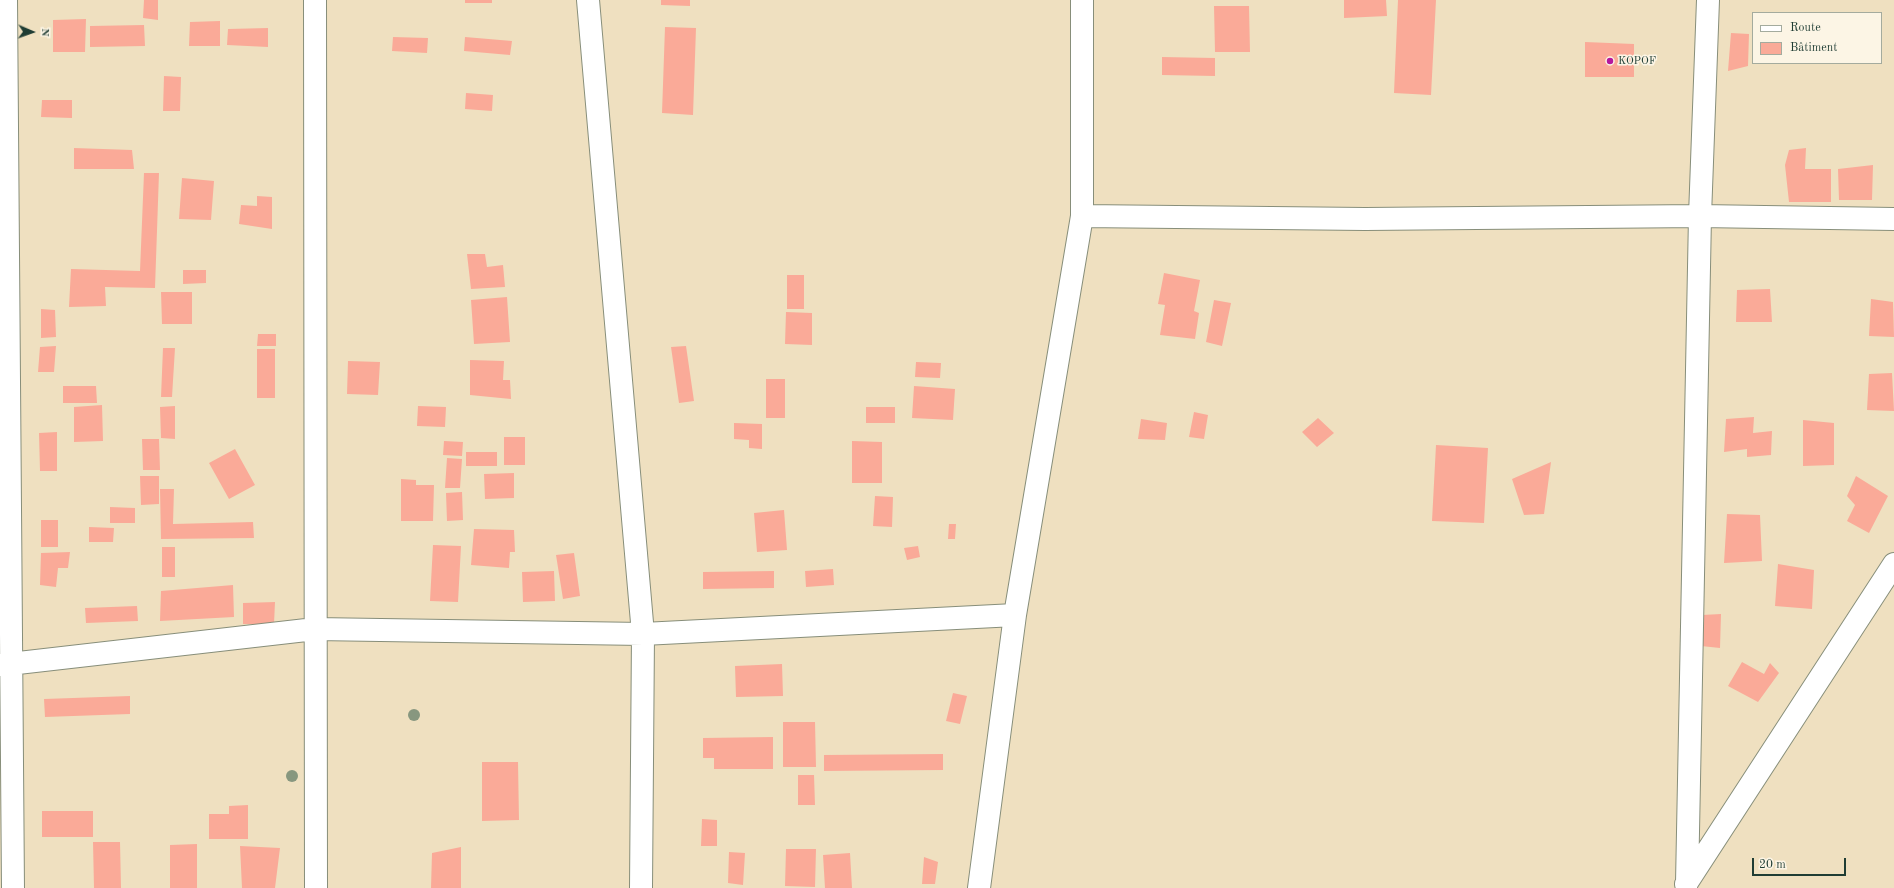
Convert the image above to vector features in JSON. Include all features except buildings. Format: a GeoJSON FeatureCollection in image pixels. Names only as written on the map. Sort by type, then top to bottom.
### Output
{"type":"FeatureCollection","features":[{"type":"Feature","properties":{"kind":"street"},"geometry":{"type":"LineString","coordinates":[[6,0],[5,665],[13,888]]}},
{"type":"Feature","properties":{"kind":"street"},"geometry":{"type":"LineString","coordinates":[[315,0],[314,629],[316,888]]}},
{"type":"Feature","properties":{"kind":"street"},"geometry":{"type":"LineString","coordinates":[[588,0],[643,634],[641,888]]}},
{"type":"Feature","properties":{"kind":"street"},"geometry":{"type":"LineString","coordinates":[[979,888],[1015,615],[1082,216],[1082,0]]}},
{"type":"Feature","properties":{"kind":"street"},"geometry":{"type":"LineString","coordinates":[[1685,886],[1700,216],[1708,0]]}},
{"type":"Feature","properties":{"kind":"street"},"geometry":{"type":"LineString","coordinates":[[1082,216],[1365,219],[1700,216],[1894,218]]}},
{"type":"Feature","properties":{"kind":"street"},"geometry":{"type":"LineString","coordinates":[[1685,886],[1894,564]]}},
{"type":"Feature","properties":{"kind":"street"},"geometry":{"type":"LineString","coordinates":[[5,665],[314,629],[643,634],[1015,615]]}},
{"type":"Feature","properties":{"kind":"place","name":"KOPOF"},"geometry":{"type":"Point","coordinates":[1610,61]}}]}
